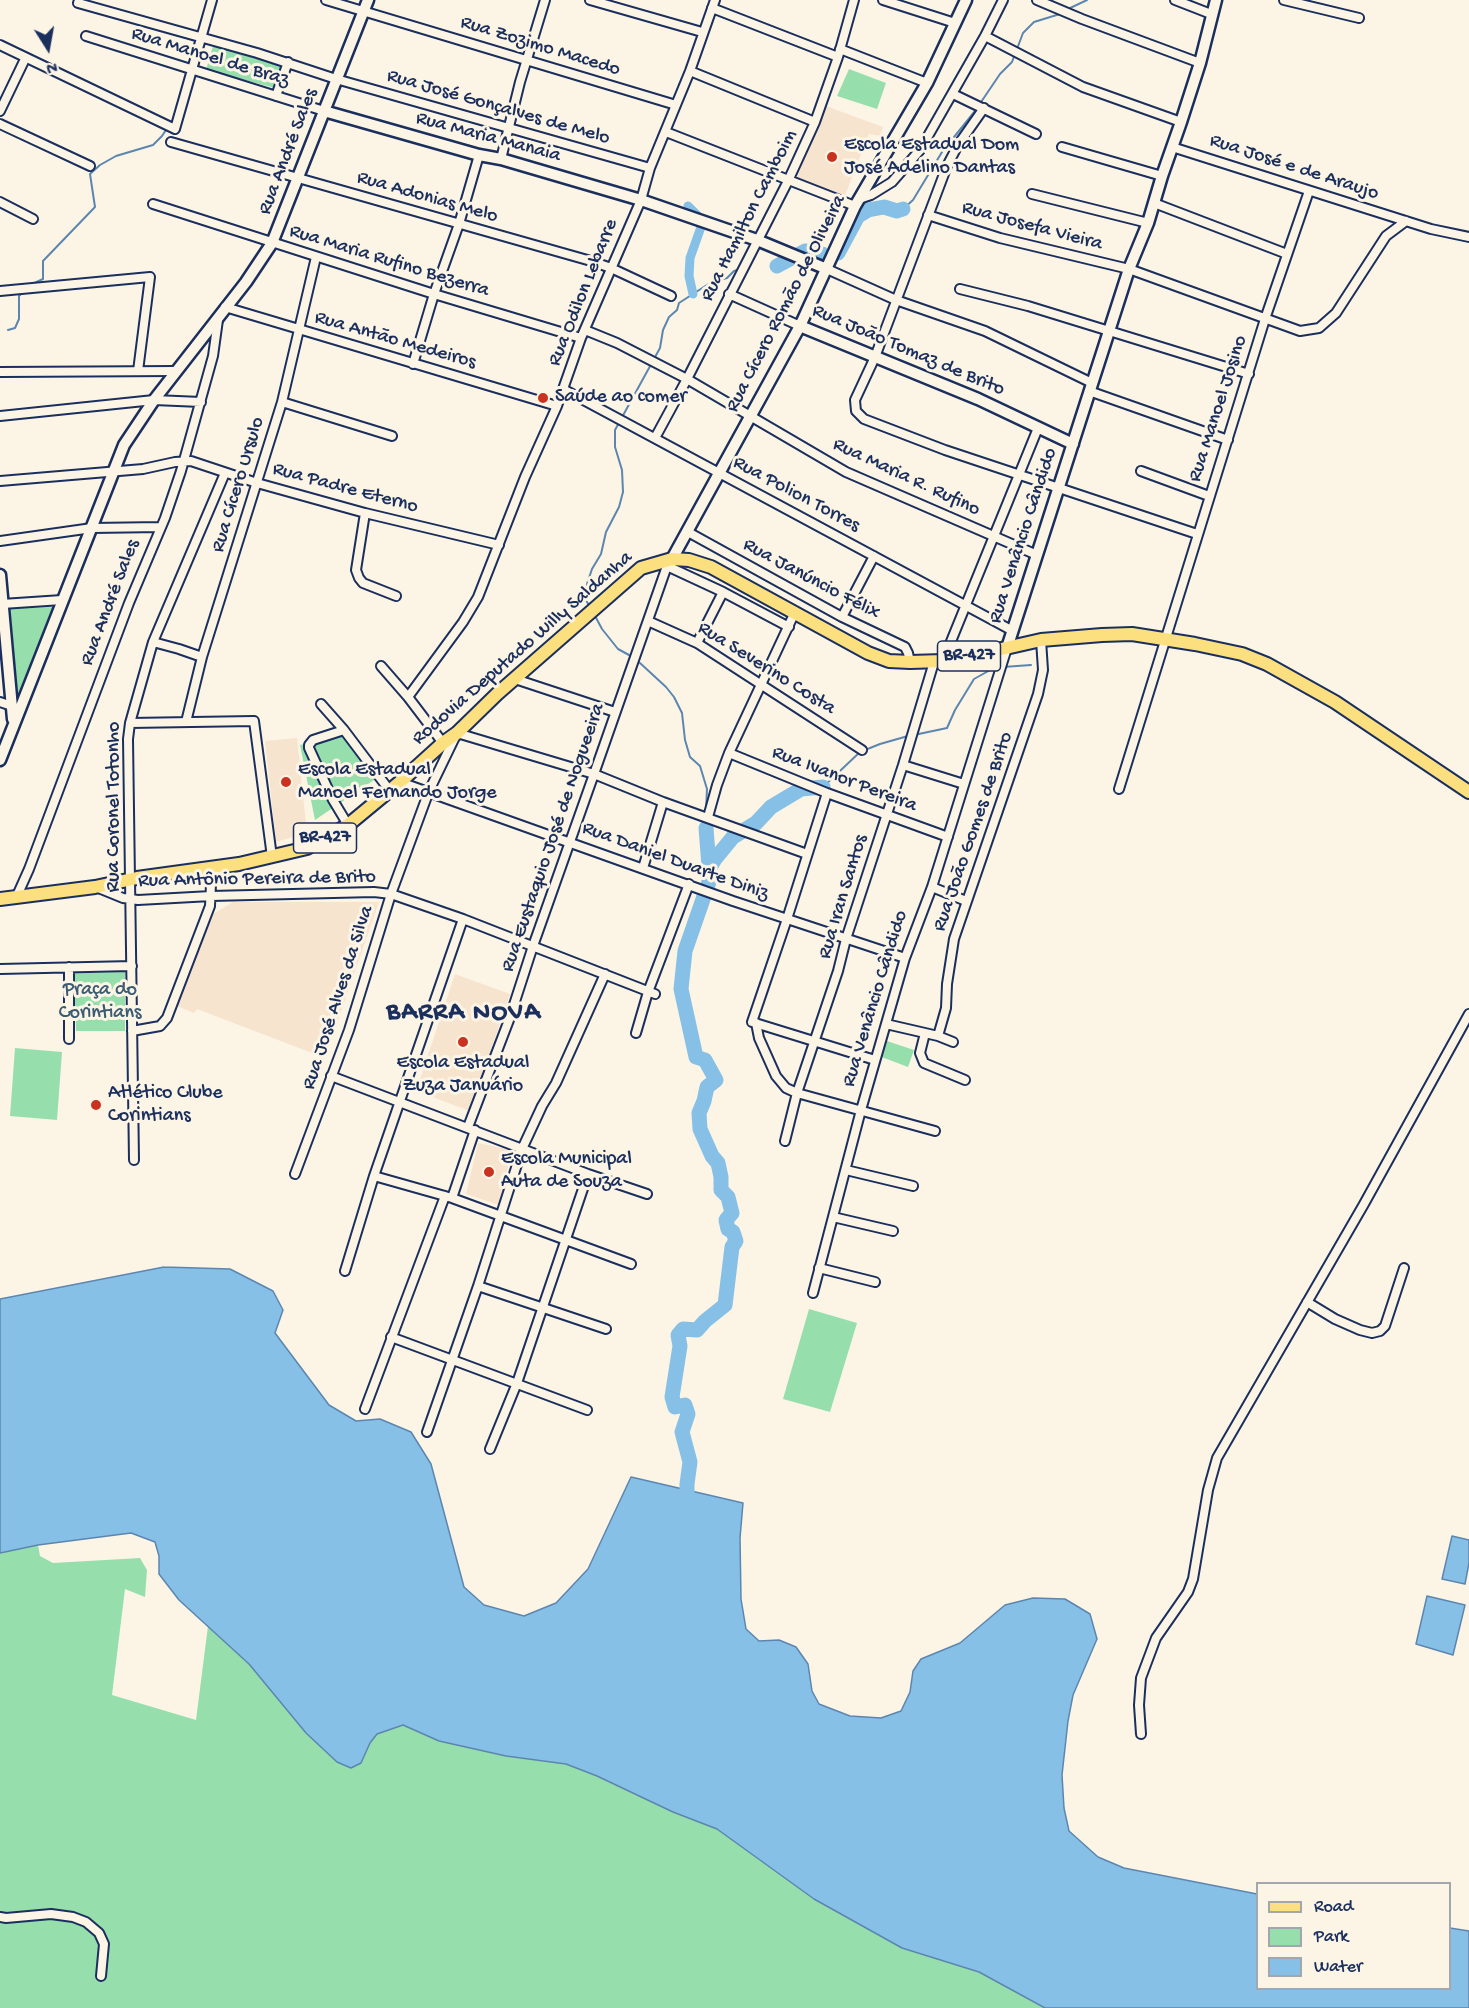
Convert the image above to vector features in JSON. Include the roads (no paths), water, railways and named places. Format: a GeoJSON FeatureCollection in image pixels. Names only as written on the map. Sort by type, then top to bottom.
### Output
{"type":"FeatureCollection","features":[{"type":"Feature","properties":{"kind":"main road","name":"Rodovia Deputado Willy Saldanha"},"geometry":{"type":"LineString","coordinates":[[0,899],[95,887],[131,879],[272,857],[307,848],[348,825],[390,791],[641,568],[689,560],[711,567],[868,653],[889,660],[938,661],[1041,640],[1132,634],[1242,654],[1277,669],[1335,702],[1469,792]]}},
{"type":"Feature","properties":{"kind":"street"},"geometry":{"type":"LineString","coordinates":[[0,45],[175,129],[212,0]]}},
{"type":"Feature","properties":{"kind":"street","name":"Rua Zozimo Macedo"},"geometry":{"type":"LineString","coordinates":[[326,0],[676,105]]}},
{"type":"Feature","properties":{"kind":"street","name":"Rua André Sales"},"geometry":{"type":"LineString","coordinates":[[16,898],[185,461],[213,356],[221,312],[246,282],[272,243],[368,0]]}},
{"type":"Feature","properties":{"kind":"street"},"geometry":{"type":"LineString","coordinates":[[501,159],[545,0]]}},
{"type":"Feature","properties":{"kind":"street"},"geometry":{"type":"LineString","coordinates":[[590,0],[702,32]]}},
{"type":"Feature","properties":{"kind":"street","name":"Rua Hamilton Camboim"},"geometry":{"type":"LineString","coordinates":[[655,438],[788,181],[815,122],[839,53],[854,0]]}},
{"type":"Feature","properties":{"kind":"street"},"geometry":{"type":"LineString","coordinates":[[883,0],[955,23]]}},
{"type":"Feature","properties":{"kind":"street","name":"Rua Cícero Romão de Oliveira"},"geometry":{"type":"LineString","coordinates":[[669,563],[800,326],[857,202],[927,83],[966,0]]}},
{"type":"Feature","properties":{"kind":"street"},"geometry":{"type":"LineString","coordinates":[[666,132],[788,181],[857,202],[892,182],[921,150],[1003,0]]}},
{"type":"Feature","properties":{"kind":"street"},"geometry":{"type":"LineString","coordinates":[[1037,0],[1200,63]]}},
{"type":"Feature","properties":{"kind":"street"},"geometry":{"type":"LineString","coordinates":[[1175,0],[1211,14]]}},
{"type":"Feature","properties":{"kind":"street","name":"Rua Venâncio Cândido"},"geometry":{"type":"LineString","coordinates":[[813,1293],[861,1110],[905,958],[932,887],[1129,269],[1148,223],[1182,122],[1216,0]]}},
{"type":"Feature","properties":{"kind":"street"},"geometry":{"type":"LineString","coordinates":[[1284,0],[1359,18]]}},
{"type":"Feature","properties":{"kind":"street","name":"Rua Manoel de Braz"},"geometry":{"type":"LineString","coordinates":[[78,3],[288,62],[336,79]]}},
{"type":"Feature","properties":{"kind":"street"},"geometry":{"type":"LineString","coordinates":[[713,4],[839,53],[927,83]]}},
{"type":"Feature","properties":{"kind":"street","name":"Rua Odilon Lebarre"},"geometry":{"type":"LineString","coordinates":[[408,697],[470,612],[478,597],[525,477],[557,406],[583,334],[641,200],[650,168],[690,71],[713,4]]}},
{"type":"Feature","properties":{"kind":"street","name":"Rua Manoel de Braz"},"geometry":{"type":"LineString","coordinates":[[86,36],[324,111]]}},
{"type":"Feature","properties":{"kind":"street"},"geometry":{"type":"LineString","coordinates":[[985,36],[1083,87],[1182,122]]}},
{"type":"Feature","properties":{"kind":"street"},"geometry":{"type":"LineString","coordinates":[[0,111],[26,59]]}},
{"type":"Feature","properties":{"kind":"street"},"geometry":{"type":"LineString","coordinates":[[276,96],[288,62]]}},
{"type":"Feature","properties":{"kind":"street"},"geometry":{"type":"LineString","coordinates":[[690,71],[815,122]]}},
{"type":"Feature","properties":{"kind":"street","name":"Rua José Gonçalves de Melo"},"geometry":{"type":"LineString","coordinates":[[336,79],[650,168]]}},
{"type":"Feature","properties":{"kind":"street"},"geometry":{"type":"LineString","coordinates":[[953,94],[1036,134]]}},
{"type":"Feature","properties":{"kind":"street"},"geometry":{"type":"LineString","coordinates":[[984,108],[958,145],[947,166],[875,357],[855,400],[856,411],[864,419],[915,439],[1197,534]]}},
{"type":"Feature","properties":{"kind":"street","name":"Rua Maria Manaia"},"geometry":{"type":"LineString","coordinates":[[324,111],[641,200],[757,240],[827,269]]}},
{"type":"Feature","properties":{"kind":"street"},"geometry":{"type":"LineString","coordinates":[[0,124],[90,166]]}},
{"type":"Feature","properties":{"kind":"street","name":"Rua Adonias Melo"},"geometry":{"type":"LineString","coordinates":[[171,142],[611,268],[671,296]]}},
{"type":"Feature","properties":{"kind":"street"},"geometry":{"type":"LineString","coordinates":[[1062,147],[1162,176]]}},
{"type":"Feature","properties":{"kind":"street","name":"Rua José e de Araujo"},"geometry":{"type":"LineString","coordinates":[[1172,147],[1431,229],[1469,237]]}},
{"type":"Feature","properties":{"kind":"street"},"geometry":{"type":"LineString","coordinates":[[413,364],[479,155]]}},
{"type":"Feature","properties":{"kind":"street","name":"Rua Manoel Josino"},"geometry":{"type":"LineString","coordinates":[[1119,789],[1265,319],[1309,191]]}},
{"type":"Feature","properties":{"kind":"street"},"geometry":{"type":"LineString","coordinates":[[1032,194],[1148,223]]}},
{"type":"Feature","properties":{"kind":"street"},"geometry":{"type":"LineString","coordinates":[[0,202],[33,219]]}},
{"type":"Feature","properties":{"kind":"street"},"geometry":{"type":"LineString","coordinates":[[1154,203],[1287,254]]}},
{"type":"Feature","properties":{"kind":"street","name":"Rua Maria Rufino Bezerra"},"geometry":{"type":"LineString","coordinates":[[153,204],[434,294],[583,334]]}},
{"type":"Feature","properties":{"kind":"street","name":"Rua Josefa Vieira"},"geometry":{"type":"LineString","coordinates":[[928,215],[1000,238],[1129,269],[1300,331],[1319,328],[1336,313],[1386,236],[1406,220]]}},
{"type":"Feature","properties":{"kind":"street","name":"Rua Cícero Ursulo"},"geometry":{"type":"LineString","coordinates":[[186,722],[202,657],[282,402],[316,257]]}},
{"type":"Feature","properties":{"kind":"street"},"geometry":{"type":"LineString","coordinates":[[827,269],[896,300],[985,331],[1091,387],[1228,440]]}},
{"type":"Feature","properties":{"kind":"street"},"geometry":{"type":"LineString","coordinates":[[0,291],[150,277],[138,371]]}},
{"type":"Feature","properties":{"kind":"street"},"geometry":{"type":"LineString","coordinates":[[960,289],[1109,330],[1249,374]]}},
{"type":"Feature","properties":{"kind":"street","name":"Rua João Tomaz de Brito"},"geometry":{"type":"LineString","coordinates":[[729,294],[800,326],[960,391],[1072,444]]}},
{"type":"Feature","properties":{"kind":"street"},"geometry":{"type":"LineString","coordinates":[[0,760],[4,737],[13,722],[124,445],[175,371],[221,312]]}},
{"type":"Feature","properties":{"kind":"street","name":"Rua Antão Medeiros"},"geometry":{"type":"LineString","coordinates":[[221,312],[300,331],[557,406]]}},
{"type":"Feature","properties":{"kind":"street","name":"Rua Maria R. Rufino"},"geometry":{"type":"LineString","coordinates":[[583,334],[617,343],[687,379],[846,472],[1037,555]]}},
{"type":"Feature","properties":{"kind":"street"},"geometry":{"type":"LineString","coordinates":[[0,372],[175,371]]}},
{"type":"Feature","properties":{"kind":"street","name":"Rua Polion Torres"},"geometry":{"type":"LineString","coordinates":[[563,389],[1013,631]]}},
{"type":"Feature","properties":{"kind":"street"},"geometry":{"type":"LineString","coordinates":[[0,416],[154,400],[201,402]]}},
{"type":"Feature","properties":{"kind":"street"},"geometry":{"type":"LineString","coordinates":[[282,402],[392,436]]}},
{"type":"Feature","properties":{"kind":"street","name":"Rua Iran Santos"},"geometry":{"type":"LineString","coordinates":[[785,1141],[813,1042],[938,661],[966,605],[992,536],[1038,428]]}},
{"type":"Feature","properties":{"kind":"street"},"geometry":{"type":"LineString","coordinates":[[0,481],[143,469],[185,461]]}},
{"type":"Feature","properties":{"kind":"street","name":"Rua Padre Eterno"},"geometry":{"type":"LineString","coordinates":[[185,461],[365,513],[499,545]]}},
{"type":"Feature","properties":{"kind":"street"},"geometry":{"type":"LineString","coordinates":[[1141,471],[1209,496]]}},
{"type":"Feature","properties":{"kind":"street","name":"Rua Coronel Totonho"},"geometry":{"type":"LineString","coordinates":[[134,1160],[128,739],[130,723],[153,642],[225,473]]}},
{"type":"Feature","properties":{"kind":"street"},"geometry":{"type":"LineString","coordinates":[[365,513],[357,570],[359,578],[363,583],[396,596]]}},
{"type":"Feature","properties":{"kind":"street"},"geometry":{"type":"LineString","coordinates":[[0,541],[92,528],[161,527]]}},
{"type":"Feature","properties":{"kind":"street","name":"Rua Janúncio Félix"},"geometry":{"type":"LineString","coordinates":[[688,532],[842,617],[905,647],[909,662]]}},
{"type":"Feature","properties":{"kind":"street"},"geometry":{"type":"LineString","coordinates":[[842,617],[874,556]]}},
{"type":"Feature","properties":{"kind":"street"},"geometry":{"type":"LineString","coordinates":[[669,563],[789,627]]}},
{"type":"Feature","properties":{"kind":"street","name":"Rua Eustaquio José de Nogueeira"},"geometry":{"type":"LineString","coordinates":[[365,1409],[391,1337],[449,1197],[533,946],[669,563]]}},
{"type":"Feature","properties":{"kind":"street"},"geometry":{"type":"LineString","coordinates":[[0,575],[2,637],[13,722]]}},
{"type":"Feature","properties":{"kind":"street"},"geometry":{"type":"LineString","coordinates":[[697,643],[723,592]]}},
{"type":"Feature","properties":{"kind":"street"},"geometry":{"type":"LineString","coordinates":[[2,604],[62,600]]}},
{"type":"Feature","properties":{"kind":"street"},"geometry":{"type":"LineString","coordinates":[[708,817],[729,753],[795,612]]}},
{"type":"Feature","properties":{"kind":"street","name":"Rua Severino Costa"},"geometry":{"type":"LineString","coordinates":[[648,621],[697,643],[762,683],[862,750]]}},
{"type":"Feature","properties":{"kind":"street","name":"Rua João Gomes de Brito"},"geometry":{"type":"LineString","coordinates":[[938,1036],[946,1008],[950,955],[966,901],[1038,694],[1042,670],[1041,640]]}},
{"type":"Feature","properties":{"kind":"street"},"geometry":{"type":"LineString","coordinates":[[153,642],[202,657]]}},
{"type":"Feature","properties":{"kind":"street"},"geometry":{"type":"LineString","coordinates":[[381,666],[443,743]]}},
{"type":"Feature","properties":{"kind":"street"},"geometry":{"type":"LineString","coordinates":[[515,679],[615,712]]}},
{"type":"Feature","properties":{"kind":"street"},"geometry":{"type":"LineString","coordinates":[[0,702],[12,706]]}},
{"type":"Feature","properties":{"kind":"street"},"geometry":{"type":"LineString","coordinates":[[321,704],[344,730],[390,791]]}},
{"type":"Feature","properties":{"kind":"street"},"geometry":{"type":"LineString","coordinates":[[130,723],[254,721],[272,857]]}},
{"type":"Feature","properties":{"kind":"street"},"geometry":{"type":"LineString","coordinates":[[344,730],[313,740],[309,748],[333,800],[348,825]]}},
{"type":"Feature","properties":{"kind":"street"},"geometry":{"type":"LineString","coordinates":[[457,733],[594,774],[663,802],[807,854]]}},
{"type":"Feature","properties":{"kind":"street","name":"Rua José Alves da Silva"},"geometry":{"type":"LineString","coordinates":[[295,1174],[349,1030],[391,894],[429,791],[457,733]]}},
{"type":"Feature","properties":{"kind":"street","name":"Rua Ivanor Pereira"},"geometry":{"type":"LineString","coordinates":[[729,753],[827,793],[948,837]]}},
{"type":"Feature","properties":{"kind":"street"},"geometry":{"type":"LineString","coordinates":[[903,765],[964,784]]}},
{"type":"Feature","properties":{"kind":"street","name":"Rua Daniel Duarte Diniz"},"geometry":{"type":"LineString","coordinates":[[400,782],[733,901],[905,958]]}},
{"type":"Feature","properties":{"kind":"street"},"geometry":{"type":"LineString","coordinates":[[827,793],[754,1022],[759,1038],[776,1076],[786,1088],[935,1131]]}},
{"type":"Feature","properties":{"kind":"street"},"geometry":{"type":"LineString","coordinates":[[643,868],[663,802]]}},
{"type":"Feature","properties":{"kind":"street"},"geometry":{"type":"LineString","coordinates":[[132,1031],[160,1026],[167,1018],[207,916],[211,896],[208,868]]}},
{"type":"Feature","properties":{"kind":"street"},"geometry":{"type":"LineString","coordinates":[[636,1033],[689,884]]}},
{"type":"Feature","properties":{"kind":"street","name":"Rua Antônio Pereira de Brito"},"geometry":{"type":"LineString","coordinates":[[95,887],[131,900],[374,892],[391,894],[463,919],[652,993]]}},
{"type":"Feature","properties":{"kind":"street"},"geometry":{"type":"LineString","coordinates":[[932,887],[966,901]]}},
{"type":"Feature","properties":{"kind":"street"},"geometry":{"type":"LineString","coordinates":[[345,1271],[374,1176],[463,919]]}},
{"type":"Feature","properties":{"kind":"street"},"geometry":{"type":"LineString","coordinates":[[0,969],[132,966]]}},
{"type":"Feature","properties":{"kind":"street"},"geometry":{"type":"LineString","coordinates":[[69,967],[69,1039]]}},
{"type":"Feature","properties":{"kind":"street"},"geometry":{"type":"LineString","coordinates":[[427,1432],[478,1286],[522,1149],[542,1106],[556,1083],[605,974]]}},
{"type":"Feature","properties":{"kind":"street"},"geometry":{"type":"LineString","coordinates":[[1141,1734],[1139,1705],[1141,1678],[1156,1638],[1188,1592],[1193,1579],[1208,1490],[1217,1458],[1469,1014]]}},
{"type":"Feature","properties":{"kind":"street"},"geometry":{"type":"LineString","coordinates":[[754,1022],[875,1060]]}},
{"type":"Feature","properties":{"kind":"street"},"geometry":{"type":"LineString","coordinates":[[886,1024],[938,1036],[953,1042]]}},
{"type":"Feature","properties":{"kind":"street"},"geometry":{"type":"LineString","coordinates":[[925,1033],[920,1048],[921,1059],[929,1066],[965,1080]]}},
{"type":"Feature","properties":{"kind":"street"},"geometry":{"type":"LineString","coordinates":[[331,1076],[588,1174],[647,1194]]}},
{"type":"Feature","properties":{"kind":"street"},"geometry":{"type":"LineString","coordinates":[[846,1170],[912,1186]]}},
{"type":"Feature","properties":{"kind":"street"},"geometry":{"type":"LineString","coordinates":[[490,1449],[517,1383],[588,1174]]}},
{"type":"Feature","properties":{"kind":"street"},"geometry":{"type":"LineString","coordinates":[[374,1176],[449,1197],[631,1264]]}},
{"type":"Feature","properties":{"kind":"street"},"geometry":{"type":"LineString","coordinates":[[833,1217],[893,1231]]}},
{"type":"Feature","properties":{"kind":"street"},"geometry":{"type":"LineString","coordinates":[[819,1268],[875,1282]]}},
{"type":"Feature","properties":{"kind":"street"},"geometry":{"type":"LineString","coordinates":[[1307,1302],[1335,1319],[1360,1330],[1372,1333],[1380,1331],[1385,1326],[1404,1268]]}},
{"type":"Feature","properties":{"kind":"street"},"geometry":{"type":"LineString","coordinates":[[478,1286],[606,1329]]}},
{"type":"Feature","properties":{"kind":"street"},"geometry":{"type":"LineString","coordinates":[[391,1337],[587,1410]]}},
{"type":"Feature","properties":{"kind":"street"},"geometry":{"type":"LineString","coordinates":[[0,1917],[51,1914],[74,1917],[86,1922],[99,1932],[104,1944],[101,1976]]}},
{"type":"Feature","properties":{"kind":"water"},"geometry":{"type":"Polygon","coordinates":[[[164,1267],[230,1269],[273,1291],[283,1310],[275,1333],[329,1405],[356,1421],[380,1419],[411,1432],[431,1464],[464,1587],[484,1605],[524,1616],[556,1603],[588,1569],[631,1477],[743,1503],[740,1538],[741,1599],[746,1629],[759,1641],[779,1640],[796,1647],[808,1664],[812,1691],[819,1704],[850,1716],[881,1718],[901,1711],[910,1692],[913,1671],[921,1659],[960,1643],[1005,1605],[1033,1598],[1065,1599],[1090,1614],[1097,1639],[1073,1695],[1068,1721],[1062,1775],[1064,1808],[1069,1831],[1098,1857],[1124,1868],[1256,1894],[1256,1990],[1451,1990],[1451,1928],[1469,1931],[1469,2008],[1045,2008],[979,1972],[902,1948],[814,1899],[717,1829],[566,1764],[506,1756],[439,1741],[403,1725],[377,1734],[361,1763],[351,1768],[337,1762],[306,1733],[249,1664],[179,1600],[159,1574],[159,1556],[155,1542],[131,1533],[38,1545],[0,1553],[0,1299],[164,1267]]]}},
{"type":"Feature","properties":{"kind":"water"},"geometry":{"type":"Polygon","coordinates":[[[1452,1536],[1469,1540],[1469,1563],[1465,1584],[1442,1579],[1452,1536]]]}},
{"type":"Feature","properties":{"kind":"water"},"geometry":{"type":"Polygon","coordinates":[[[1427,1596],[1465,1605],[1453,1655],[1416,1644],[1427,1596]]]}},
{"type":"Feature","properties":{"kind":"waterway"},"geometry":{"type":"LineString","coordinates":[[1068,9],[1087,0]]}},
{"type":"Feature","properties":{"kind":"waterway"},"geometry":{"type":"LineString","coordinates":[[1017,49],[1023,33],[1034,22],[1060,14]]}},
{"type":"Feature","properties":{"kind":"waterway"},"geometry":{"type":"LineString","coordinates":[[903,209],[913,200],[942,152],[975,111],[1000,74],[1012,62],[1015,54]]}},
{"type":"Feature","properties":{"kind":"waterway"},"geometry":{"type":"LineString","coordinates":[[30,285],[43,279],[43,261],[95,207],[90,174],[116,156],[153,145],[176,115]]}},
{"type":"Feature","properties":{"kind":"waterway"},"geometry":{"type":"LineString","coordinates":[[688,206],[700,218],[701,227],[690,258],[689,276],[693,294]]}},
{"type":"Feature","properties":{"kind":"waterway"},"geometry":{"type":"LineString","coordinates":[[838,253],[858,216],[868,210],[884,207],[897,211],[903,209]]}},
{"type":"Feature","properties":{"kind":"waterway"},"geometry":{"type":"LineString","coordinates":[[777,266],[805,251],[822,254]]}},
{"type":"Feature","properties":{"kind":"waterway"},"geometry":{"type":"LineString","coordinates":[[590,607],[584,597],[587,584],[592,569],[601,554],[606,532],[619,507],[623,492],[622,470],[615,447],[615,430],[660,348],[663,330],[669,317],[677,310],[679,303],[710,283],[727,278],[740,269]]}},
{"type":"Feature","properties":{"kind":"waterway"},"geometry":{"type":"LineString","coordinates":[[8,330],[15,328],[19,319],[19,296],[24,291]]}},
{"type":"Feature","properties":{"kind":"waterway"},"geometry":{"type":"LineString","coordinates":[[594,614],[602,629],[618,649],[629,655]]}},
{"type":"Feature","properties":{"kind":"waterway"},"geometry":{"type":"LineString","coordinates":[[640,663],[666,687],[682,713],[685,740],[690,757],[700,766],[707,789],[706,810]]}},
{"type":"Feature","properties":{"kind":"waterway"},"geometry":{"type":"LineString","coordinates":[[1003,667],[1031,665]]}},
{"type":"Feature","properties":{"kind":"waterway"},"geometry":{"type":"LineString","coordinates":[[914,735],[947,728],[974,679],[998,668]]}},
{"type":"Feature","properties":{"kind":"waterway"},"geometry":{"type":"LineString","coordinates":[[865,750],[908,736]]}},
{"type":"Feature","properties":{"kind":"waterway"},"geometry":{"type":"LineString","coordinates":[[823,787],[860,752]]}},
{"type":"Feature","properties":{"kind":"waterway"},"geometry":{"type":"LineString","coordinates":[[708,871],[733,837],[756,823],[771,807],[801,789],[823,787]]}},
{"type":"Feature","properties":{"kind":"waterway"},"geometry":{"type":"LineString","coordinates":[[706,819],[706,828]]}},
{"type":"Feature","properties":{"kind":"waterway"},"geometry":{"type":"LineString","coordinates":[[687,1510],[690,1462],[682,1432],[688,1414],[685,1405],[675,1407],[672,1397],[680,1346],[678,1335],[683,1329],[697,1330],[725,1305],[732,1247],[736,1241],[733,1232],[728,1229],[726,1220],[732,1213],[728,1197],[721,1190],[718,1163],[712,1156],[700,1129],[699,1113],[707,1087],[716,1080],[705,1060],[696,1057],[681,989],[685,951],[710,879],[706,828]]}},
{"type":"Feature","properties":{"kind":"place","name":"Escola Estadual Dom José Adelino Dantas"},"geometry":{"type":"Point","coordinates":[832,157]}},
{"type":"Feature","properties":{"kind":"place","name":"Saúde ao comer"},"geometry":{"type":"Point","coordinates":[543,398]}},
{"type":"Feature","properties":{"kind":"place","name":"Escola Estadual Manoel Fernando Jorge"},"geometry":{"type":"Point","coordinates":[286,782]}},
{"type":"Feature","properties":{"kind":"place","name":"Escola Estadual Zuza Januário"},"geometry":{"type":"Point","coordinates":[463,1042]}},
{"type":"Feature","properties":{"kind":"place","name":"Atlético Clube Corintians"},"geometry":{"type":"Point","coordinates":[96,1105]}},
{"type":"Feature","properties":{"kind":"place","name":"Escola Municipal Auta de Souza"},"geometry":{"type":"Point","coordinates":[489,1172]}},
{"type":"Feature","properties":{"kind":"district","name":"BARRA NOVA"},"geometry":{"type":"Point","coordinates":[464,1014]}},
{"type":"Feature","properties":{"kind":"park label","name":"Praça do Corintians"},"geometry":{"type":"Point","coordinates":[100,1002]}}]}
